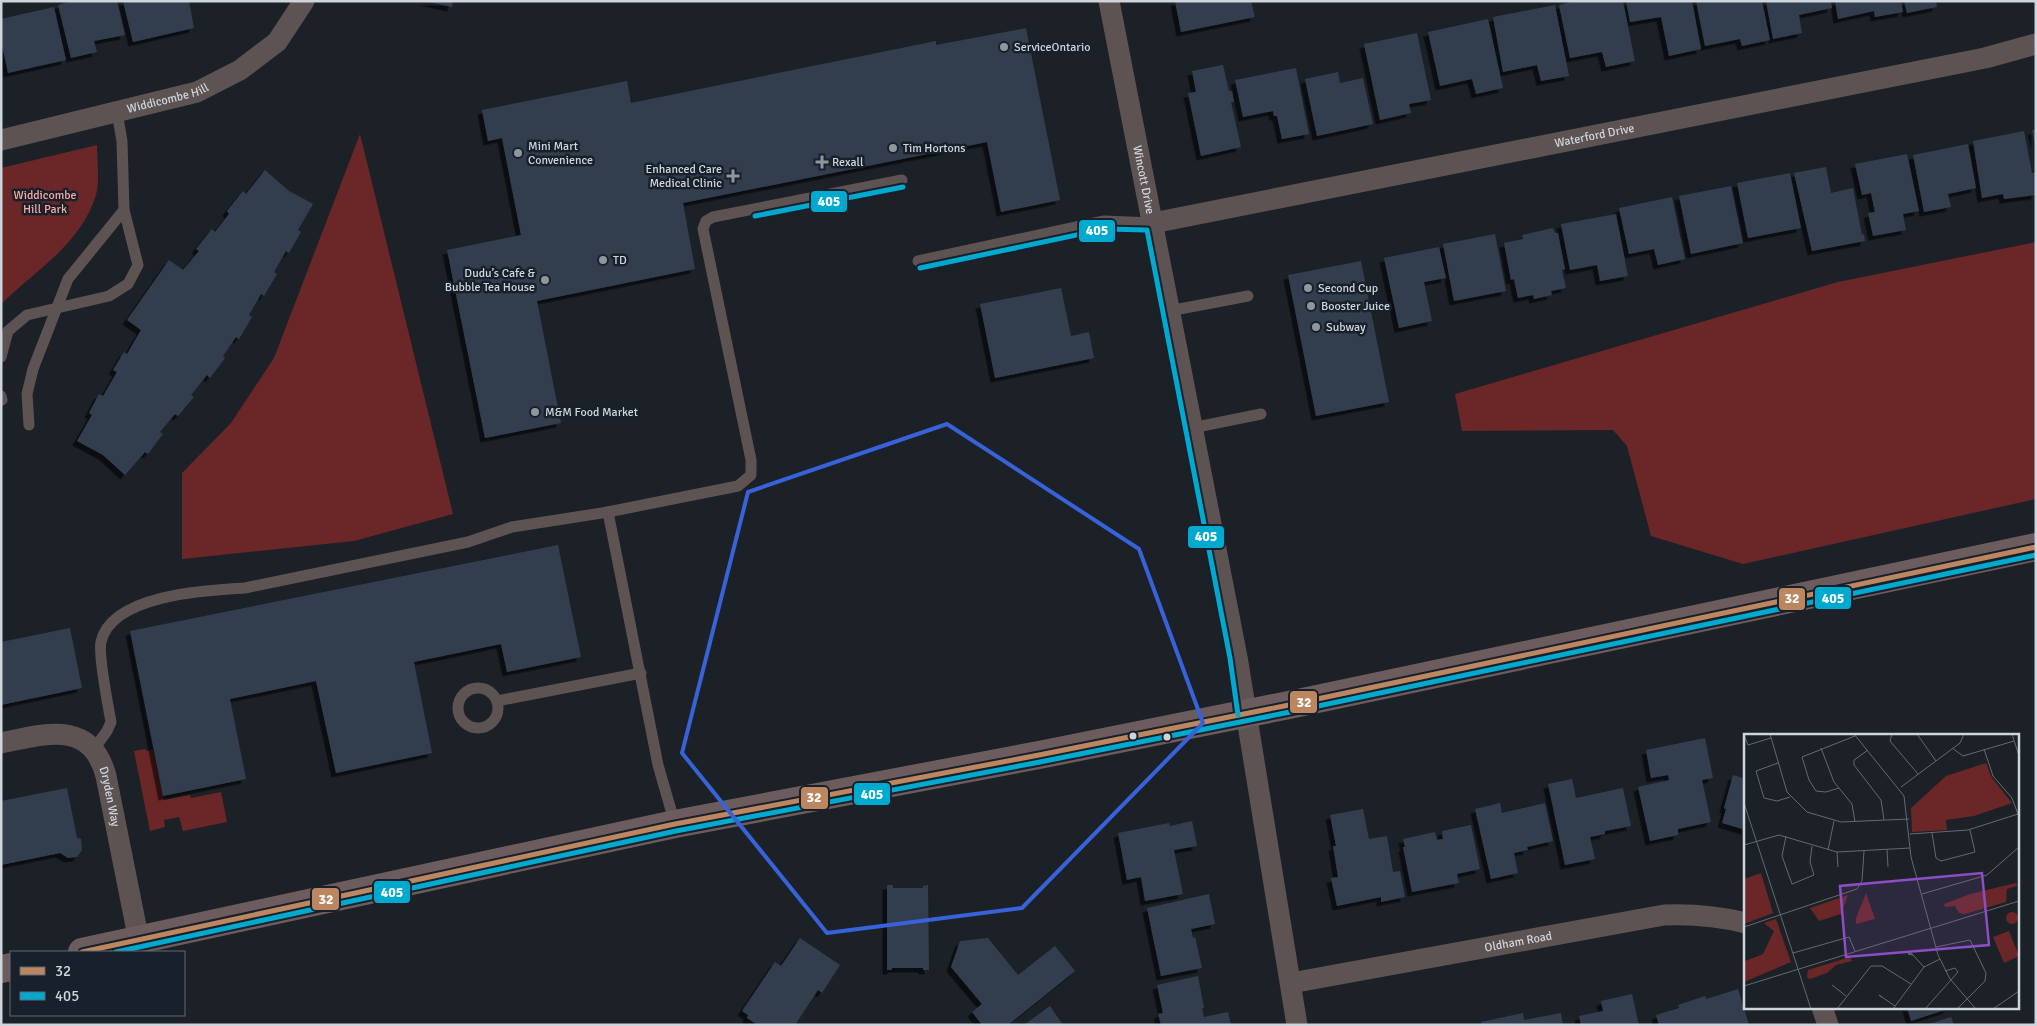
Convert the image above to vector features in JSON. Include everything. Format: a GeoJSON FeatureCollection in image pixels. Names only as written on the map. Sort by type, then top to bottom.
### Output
{"type":"FeatureCollection","features":[{"type":"Feature","properties":{"kind":"main road"},"geometry":{"type":"LineString","coordinates":[[87,951],[674,824],[1245,714],[2036,546]]}},
{"type":"Feature","properties":{"kind":"street","name":"Widdicombe Hill"},"geometry":{"type":"LineString","coordinates":[[1,140],[197,92],[240,70],[277,42],[304,1]]}},
{"type":"Feature","properties":{"kind":"street","name":"Wincott Drive"},"geometry":{"type":"LineString","coordinates":[[1109,1],[1235,648],[1297,1025]]}},
{"type":"Feature","properties":{"kind":"street","name":"Waterford Drive"},"geometry":{"type":"LineString","coordinates":[[1153,223],[1985,58],[2036,44]]}},
{"type":"Feature","properties":{"kind":"street","name":"Dryden Way"},"geometry":{"type":"LineString","coordinates":[[1,743],[59,733],[82,740],[94,750],[102,762],[106,776],[139,941]]}},
{"type":"Feature","properties":{"kind":"street","name":"Oldham Road"},"geometry":{"type":"LineString","coordinates":[[1291,983],[1664,915],[1696,914],[1744,922]]}},
{"type":"Feature","properties":{"kind":"street"},"geometry":{"type":"LineString","coordinates":[[1822,1008],[1828,1025]]}},
{"type":"Feature","properties":{"kind":"lane"},"geometry":{"type":"LineString","coordinates":[[1,357],[8,331],[27,315],[109,296],[128,284],[138,264],[124,210],[122,141],[117,112]]}},
{"type":"Feature","properties":{"kind":"lane"},"geometry":{"type":"LineString","coordinates":[[94,750],[107,731],[110,722],[100,645],[103,632],[111,623],[130,609],[168,597],[246,588],[468,542],[512,527],[608,512],[738,486],[750,475],[752,460],[704,229],[706,221],[713,217],[902,180]]}},
{"type":"Feature","properties":{"kind":"lane"},"geometry":{"type":"LineString","coordinates":[[28,425],[27,394],[33,369],[55,308],[68,279],[124,210]]}},
{"type":"Feature","properties":{"kind":"lane"},"geometry":{"type":"LineString","coordinates":[[918,262],[1104,221],[1153,223]]}},
{"type":"Feature","properties":{"kind":"lane"},"geometry":{"type":"LineString","coordinates":[[1170,311],[1248,296]]}},
{"type":"Feature","properties":{"kind":"lane"},"geometry":{"type":"LineString","coordinates":[[1,396],[2,400]]}},
{"type":"Feature","properties":{"kind":"lane"},"geometry":{"type":"LineString","coordinates":[[1192,428],[1261,414]]}},
{"type":"Feature","properties":{"kind":"lane"},"geometry":{"type":"LineString","coordinates":[[608,512],[660,771],[674,824]]}},
{"type":"Feature","properties":{"kind":"lane"},"geometry":{"type":"LineString","coordinates":[[497,701],[641,673]]}},
{"type":"Feature","properties":{"kind":"highlighted area"},"geometry":{"type":"Polygon","coordinates":[[[947,424],[1139,549],[1203,723],[1022,908],[827,933],[682,753],[748,492],[947,424]]]}},
{"type":"Feature","properties":{"kind":"green space"},"geometry":{"type":"Polygon","coordinates":[[[360,134],[453,514],[354,541],[182,559],[182,473],[231,423],[274,358],[360,134]]]}},
{"type":"Feature","properties":{"kind":"green space","name":"Widdicombe Hill Park"},"geometry":{"type":"Polygon","coordinates":[[[97,145],[98,177],[96,195],[80,228],[56,256],[1,304],[1,168],[97,145]]]}},
{"type":"Feature","properties":{"kind":"green space"},"geometry":{"type":"Polygon","coordinates":[[[2036,242],[2036,499],[1743,564],[1651,536],[1627,446],[1613,430],[1462,431],[1455,394],[1838,282],[2036,242]]]}},
{"type":"Feature","properties":{"kind":"green space"},"geometry":{"type":"Polygon","coordinates":[[[146,749],[146,751],[153,750],[164,800],[190,795],[191,798],[221,792],[227,822],[183,831],[179,817],[164,820],[165,827],[150,831],[134,751],[146,749]]]}},
{"type":"Feature","properties":{"kind":"building"},"geometry":{"type":"Polygon","coordinates":[[[72,1],[117,1],[125,35],[94,41],[97,52],[71,58],[58,5],[72,1]]]}},
{"type":"Feature","properties":{"kind":"building"},"geometry":{"type":"Polygon","coordinates":[[[123,1],[189,1],[194,28],[133,42],[123,1]]]}},
{"type":"Feature","properties":{"kind":"building"},"geometry":{"type":"Polygon","coordinates":[[[424,1],[453,1],[452,7],[424,1]]]}},
{"type":"Feature","properties":{"kind":"building"},"geometry":{"type":"Polygon","coordinates":[[[1175,1],[1251,1],[1255,17],[1181,32],[1175,1]]]}},
{"type":"Feature","properties":{"kind":"building"},"geometry":{"type":"Polygon","coordinates":[[[1575,1],[1623,1],[1635,61],[1606,67],[1602,52],[1570,58],[1559,5],[1575,1]]]}},
{"type":"Feature","properties":{"kind":"building"},"geometry":{"type":"Polygon","coordinates":[[[1626,1],[1692,1],[1701,49],[1669,56],[1661,17],[1630,22],[1626,1]]]}},
{"type":"Feature","properties":{"kind":"building"},"geometry":{"type":"Polygon","coordinates":[[[1696,1],[1762,1],[1770,40],[1742,46],[1740,39],[1705,46],[1696,1]]]}},
{"type":"Feature","properties":{"kind":"building"},"geometry":{"type":"Polygon","coordinates":[[[1766,1],[1831,1],[1832,8],[1799,15],[1802,33],[1773,39],[1766,1]]]}},
{"type":"Feature","properties":{"kind":"building"},"geometry":{"type":"Polygon","coordinates":[[[1835,1],[1901,1],[1903,12],[1875,17],[1874,11],[1838,19],[1835,1]]]}},
{"type":"Feature","properties":{"kind":"building"},"geometry":{"type":"Polygon","coordinates":[[[1904,1],[1936,1],[1937,7],[1907,13],[1904,1]]]}},
{"type":"Feature","properties":{"kind":"building"},"geometry":{"type":"Polygon","coordinates":[[[1555,5],[1569,76],[1541,81],[1537,65],[1503,72],[1493,17],[1555,5]]]}},
{"type":"Feature","properties":{"kind":"building"},"geometry":{"type":"Polygon","coordinates":[[[54,7],[66,60],[8,73],[1,41],[1,19],[54,7]]]}},
{"type":"Feature","properties":{"kind":"building"},"geometry":{"type":"Polygon","coordinates":[[[1488,19],[1503,88],[1476,94],[1472,79],[1440,86],[1428,32],[1488,19]]]}},
{"type":"Feature","properties":{"kind":"building"},"geometry":{"type":"Polygon","coordinates":[[[1026,28],[1060,200],[1001,212],[987,142],[683,203],[695,269],[537,301],[561,423],[485,438],[447,250],[521,235],[502,138],[488,141],[482,110],[627,81],[631,103],[936,41],[936,45],[1026,28]]]}},
{"type":"Feature","properties":{"kind":"building"},"geometry":{"type":"Polygon","coordinates":[[[1417,33],[1431,100],[1409,104],[1411,113],[1380,120],[1364,44],[1417,33]]]}},
{"type":"Feature","properties":{"kind":"building"},"geometry":{"type":"Polygon","coordinates":[[[1223,65],[1229,91],[1232,91],[1234,102],[1231,102],[1241,147],[1201,156],[1188,93],[1196,92],[1192,71],[1223,65]]]}},
{"type":"Feature","properties":{"kind":"building"},"geometry":{"type":"Polygon","coordinates":[[[1296,68],[1309,134],[1282,139],[1277,116],[1274,116],[1273,111],[1243,117],[1235,80],[1296,68]]]}},
{"type":"Feature","properties":{"kind":"building"},"geometry":{"type":"Polygon","coordinates":[[[1338,72],[1340,83],[1363,78],[1373,124],[1317,136],[1305,79],[1338,72]]]}},
{"type":"Feature","properties":{"kind":"building"},"geometry":{"type":"Polygon","coordinates":[[[2032,130],[2036,130],[2036,143],[2035,143],[2032,130]]]}},
{"type":"Feature","properties":{"kind":"building"},"geometry":{"type":"Polygon","coordinates":[[[2024,131],[2032,173],[2035,173],[2036,195],[2004,199],[2003,194],[1982,198],[1973,141],[2024,131]]]}},
{"type":"Feature","properties":{"kind":"building"},"geometry":{"type":"Polygon","coordinates":[[[1968,144],[1976,188],[1948,194],[1951,207],[1924,212],[1913,155],[1968,144]]]}},
{"type":"Feature","properties":{"kind":"building"},"geometry":{"type":"Polygon","coordinates":[[[1907,154],[1919,211],[1903,214],[1906,230],[1873,236],[1868,213],[1875,212],[1871,193],[1862,195],[1855,164],[1907,154]]]}},
{"type":"Feature","properties":{"kind":"building"},"geometry":{"type":"Polygon","coordinates":[[[1826,167],[1831,193],[1853,188],[1862,235],[1864,234],[1865,241],[1812,251],[1794,173],[1826,167]]]}},
{"type":"Feature","properties":{"kind":"building"},"geometry":{"type":"Polygon","coordinates":[[[265,170],[289,191],[313,204],[298,230],[301,232],[289,253],[286,251],[274,272],[277,274],[264,296],[261,294],[249,315],[252,317],[239,339],[236,337],[223,356],[225,358],[210,378],[207,375],[191,395],[194,397],[178,416],[175,414],[160,432],[163,434],[148,454],[145,452],[125,475],[103,455],[77,441],[92,415],[89,413],[99,394],[103,396],[117,372],[113,370],[124,352],[127,354],[141,330],[127,320],[169,260],[183,270],[199,251],[196,249],[212,229],[215,232],[229,214],[227,211],[243,191],[246,194],[265,170]]]}},
{"type":"Feature","properties":{"kind":"building"},"geometry":{"type":"Polygon","coordinates":[[[1790,173],[1801,228],[1748,238],[1737,183],[1790,173]]]}},
{"type":"Feature","properties":{"kind":"building"},"geometry":{"type":"Polygon","coordinates":[[[1731,186],[1743,243],[1691,254],[1679,196],[1731,186]]]}},
{"type":"Feature","properties":{"kind":"building"},"geometry":{"type":"Polygon","coordinates":[[[1672,197],[1685,259],[1658,265],[1654,249],[1629,254],[1619,208],[1672,197]]]}},
{"type":"Feature","properties":{"kind":"building"},"geometry":{"type":"Polygon","coordinates":[[[1616,214],[1628,276],[1600,281],[1597,265],[1570,270],[1561,224],[1616,214]]]}},
{"type":"Feature","properties":{"kind":"building"},"geometry":{"type":"Polygon","coordinates":[[[1553,228],[1555,233],[1558,233],[1565,269],[1562,270],[1566,288],[1551,291],[1552,295],[1534,299],[1533,295],[1518,298],[1514,279],[1511,280],[1504,243],[1523,239],[1522,235],[1553,228]]]}},
{"type":"Feature","properties":{"kind":"building"},"geometry":{"type":"Polygon","coordinates":[[[1495,234],[1506,291],[1454,301],[1443,244],[1495,234]]]}},
{"type":"Feature","properties":{"kind":"building"},"geometry":{"type":"Polygon","coordinates":[[[1439,247],[1446,278],[1424,282],[1432,321],[1399,328],[1384,258],[1439,247]]]}},
{"type":"Feature","properties":{"kind":"building"},"geometry":{"type":"Polygon","coordinates":[[[1361,261],[1389,402],[1316,416],[1288,275],[1361,261]]]}},
{"type":"Feature","properties":{"kind":"building"},"geometry":{"type":"Polygon","coordinates":[[[1061,288],[1071,336],[1089,332],[1094,358],[995,378],[980,304],[1061,288]]]}},
{"type":"Feature","properties":{"kind":"building"},"geometry":{"type":"Polygon","coordinates":[[[558,545],[581,657],[507,672],[501,644],[414,662],[432,753],[336,773],[316,681],[230,699],[246,779],[163,796],[130,631],[558,545]]]}},
{"type":"Feature","properties":{"kind":"building"},"geometry":{"type":"Polygon","coordinates":[[[70,628],[82,688],[1,705],[1,642],[70,628]]]}},
{"type":"Feature","properties":{"kind":"building"},"geometry":{"type":"Polygon","coordinates":[[[1705,738],[1713,778],[1702,780],[1711,822],[1678,829],[1678,835],[1650,841],[1638,787],[1669,780],[1668,775],[1651,778],[1646,750],[1705,738]]]}},
{"type":"Feature","properties":{"kind":"building"},"geometry":{"type":"Polygon","coordinates":[[[1733,775],[1744,778],[1744,829],[1722,823],[1726,809],[1724,808],[1733,775]]]}},
{"type":"Feature","properties":{"kind":"building"},"geometry":{"type":"Polygon","coordinates":[[[1572,779],[1576,798],[1623,788],[1631,826],[1605,831],[1605,834],[1590,837],[1595,859],[1565,865],[1548,784],[1572,779]]]}},
{"type":"Feature","properties":{"kind":"building"},"geometry":{"type":"Polygon","coordinates":[[[67,788],[77,838],[81,839],[82,850],[77,857],[68,858],[60,853],[1,865],[1,801],[67,788]]]}},
{"type":"Feature","properties":{"kind":"building"},"geometry":{"type":"Polygon","coordinates":[[[1500,803],[1502,813],[1545,803],[1553,841],[1527,847],[1528,850],[1514,853],[1518,873],[1491,879],[1475,809],[1500,803]]]}},
{"type":"Feature","properties":{"kind":"building"},"geometry":{"type":"Polygon","coordinates":[[[1363,809],[1369,839],[1387,836],[1393,872],[1400,871],[1405,897],[1381,902],[1381,897],[1337,906],[1331,878],[1338,877],[1333,846],[1336,846],[1330,815],[1363,809]]]}},
{"type":"Feature","properties":{"kind":"building"},"geometry":{"type":"Polygon","coordinates":[[[1192,821],[1197,846],[1174,850],[1183,894],[1145,901],[1141,877],[1127,880],[1118,833],[1169,823],[1170,826],[1192,821]]]}},
{"type":"Feature","properties":{"kind":"building"},"geometry":{"type":"Polygon","coordinates":[[[1471,825],[1480,869],[1457,874],[1459,883],[1412,892],[1403,839],[1435,832],[1437,840],[1443,839],[1442,831],[1471,825]]]}},
{"type":"Feature","properties":{"kind":"building"},"geometry":{"type":"Polygon","coordinates":[[[887,885],[893,885],[893,888],[923,888],[923,886],[928,885],[929,970],[923,970],[923,968],[892,968],[892,970],[887,970],[887,885]]]}},
{"type":"Feature","properties":{"kind":"building"},"geometry":{"type":"Polygon","coordinates":[[[1209,894],[1215,924],[1191,929],[1193,938],[1195,937],[1202,968],[1161,976],[1147,908],[1209,894]]]}},
{"type":"Feature","properties":{"kind":"building"},"geometry":{"type":"Polygon","coordinates":[[[800,938],[840,965],[822,993],[818,990],[795,1025],[758,1025],[747,1018],[748,1015],[742,1011],[775,962],[781,966],[800,938]]]}},
{"type":"Feature","properties":{"kind":"building"},"geometry":{"type":"Polygon","coordinates":[[[988,938],[1018,975],[1055,946],[1075,971],[1008,1025],[982,1025],[972,1012],[982,1004],[951,967],[960,941],[988,938]]]}},
{"type":"Feature","properties":{"kind":"building"},"geometry":{"type":"Polygon","coordinates":[[[1198,976],[1204,1017],[1228,1012],[1231,1025],[1161,1025],[1158,1014],[1163,1013],[1157,985],[1198,976]]]}},
{"type":"Feature","properties":{"kind":"building"},"geometry":{"type":"Polygon","coordinates":[[[1738,989],[1749,1025],[1659,1025],[1656,1015],[1679,1008],[1678,1005],[1705,996],[1706,999],[1738,989]]]}},
{"type":"Feature","properties":{"kind":"building"},"geometry":{"type":"Polygon","coordinates":[[[1632,994],[1639,1025],[1581,1025],[1579,1016],[1603,1011],[1601,1001],[1632,994]]]}},
{"type":"Feature","properties":{"kind":"building"},"geometry":{"type":"Polygon","coordinates":[[[1050,1006],[1063,1025],[1024,1025],[1050,1006]]]}},
{"type":"Feature","properties":{"kind":"building"},"geometry":{"type":"Polygon","coordinates":[[[1907,1008],[1948,1009],[1911,1021],[1907,1008]]]}},
{"type":"Feature","properties":{"kind":"building"},"geometry":{"type":"Polygon","coordinates":[[[1523,1013],[1524,1020],[1561,1013],[1563,1025],[1481,1025],[1481,1022],[1523,1013]]]}},
{"type":"Feature","properties":{"kind":"building"},"geometry":{"type":"Polygon","coordinates":[[[1951,1017],[1954,1025],[1929,1025],[1929,1024],[1951,1017]]]}},
{"type":"Feature","properties":{"kind":"transit line","name":"405"},"geometry":{"type":"LineString","coordinates":[[755,216],[903,187]]}},
{"type":"Feature","properties":{"kind":"transit line","name":"405"},"geometry":{"type":"LineString","coordinates":[[920,268],[1105,229],[1147,230],[1230,658],[1238,715]]}},
{"type":"Feature","properties":{"kind":"transit line","name":"32"},"geometry":{"type":"LineString","coordinates":[[87,951],[675,824],[1039,755],[1284,706],[2036,547]]}},
{"type":"Feature","properties":{"kind":"transit line","name":"405"},"geometry":{"type":"LineString","coordinates":[[121,951],[676,831],[1040,762],[1285,713],[2036,555]]}},
{"type":"Feature","properties":{"kind":"place","name":"ServiceOntario"},"geometry":{"type":"Point","coordinates":[1004,47]}},
{"type":"Feature","properties":{"kind":"place","name":"Tim Hortons"},"geometry":{"type":"Point","coordinates":[893,148]}},
{"type":"Feature","properties":{"kind":"place","name":"Mini Mart Convenience"},"geometry":{"type":"Point","coordinates":[518,153]}},
{"type":"Feature","properties":{"kind":"place","name":"Rexall"},"geometry":{"type":"Point","coordinates":[822,162]}},
{"type":"Feature","properties":{"kind":"place","name":"Enhanced Care Medical Clinic"},"geometry":{"type":"Point","coordinates":[733,176]}},
{"type":"Feature","properties":{"kind":"place","name":"TD"},"geometry":{"type":"Point","coordinates":[603,260]}},
{"type":"Feature","properties":{"kind":"place","name":"Dudu’s Cafe & Bubble Tea House"},"geometry":{"type":"Point","coordinates":[545,280]}},
{"type":"Feature","properties":{"kind":"place","name":"Second Cup"},"geometry":{"type":"Point","coordinates":[1308,288]}},
{"type":"Feature","properties":{"kind":"place","name":"Booster Juice"},"geometry":{"type":"Point","coordinates":[1311,306]}},
{"type":"Feature","properties":{"kind":"place","name":"Subway"},"geometry":{"type":"Point","coordinates":[1316,327]}},
{"type":"Feature","properties":{"kind":"place","name":"M&M Food Market"},"geometry":{"type":"Point","coordinates":[535,412]}}]}
